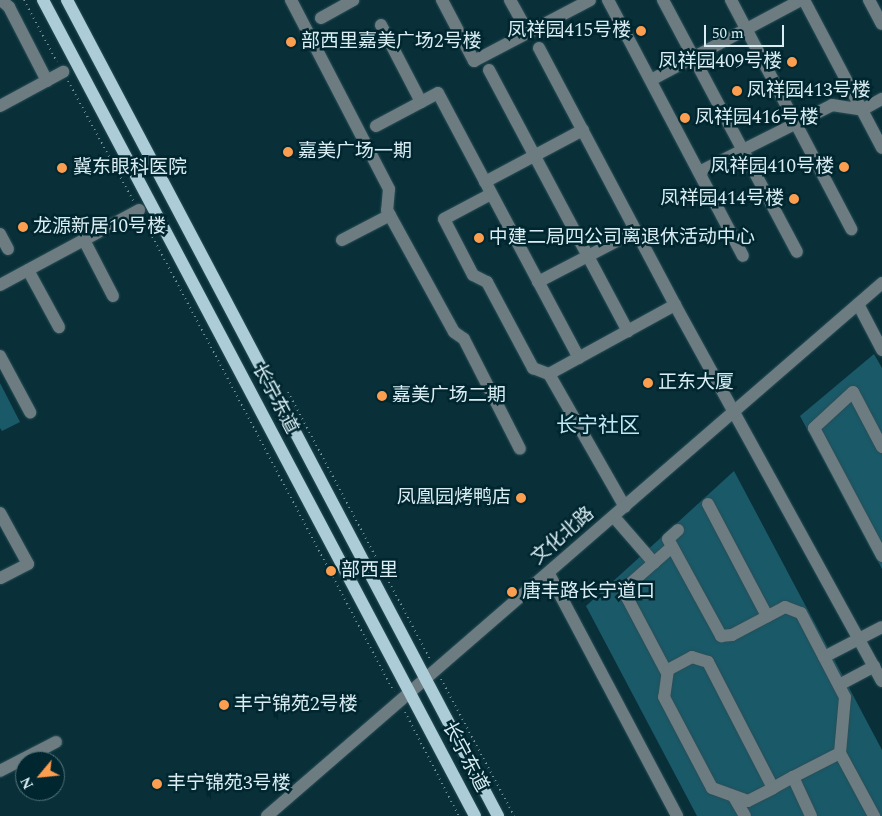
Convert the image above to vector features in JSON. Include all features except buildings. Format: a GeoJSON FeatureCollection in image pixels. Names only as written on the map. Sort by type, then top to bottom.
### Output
{"type":"FeatureCollection","features":[{"type":"Feature","properties":{"kind":"main road","name":"长宁东道"},"geometry":{"type":"LineString","coordinates":[[43,0],[475,816]]}},
{"type":"Feature","properties":{"kind":"main road","name":"长宁东道"},"geometry":{"type":"LineString","coordinates":[[68,0],[498,816]]}},
{"type":"Feature","properties":{"kind":"street"},"geometry":{"type":"LineString","coordinates":[[0,0],[9,7],[47,81]]}},
{"type":"Feature","properties":{"kind":"street"},"geometry":{"type":"LineString","coordinates":[[291,0],[389,189],[390,215],[454,332],[464,339],[520,449]]}},
{"type":"Feature","properties":{"kind":"street"},"geometry":{"type":"LineString","coordinates":[[321,18],[353,0]]}},
{"type":"Feature","properties":{"kind":"street"},"geometry":{"type":"LineString","coordinates":[[442,0],[474,61],[583,2]]}},
{"type":"Feature","properties":{"kind":"street"},"geometry":{"type":"LineString","coordinates":[[510,0],[528,33]]}},
{"type":"Feature","properties":{"kind":"street"},"geometry":{"type":"LineString","coordinates":[[608,0],[743,256]]}},
{"type":"Feature","properties":{"kind":"street"},"geometry":{"type":"LineString","coordinates":[[663,0],[797,252]]}},
{"type":"Feature","properties":{"kind":"street"},"geometry":{"type":"LineString","coordinates":[[730,0],[851,228]]}},
{"type":"Feature","properties":{"kind":"street"},"geometry":{"type":"LineString","coordinates":[[651,80],[746,28],[803,0],[882,148]]}},
{"type":"Feature","properties":{"kind":"street"},"geometry":{"type":"LineString","coordinates":[[870,0],[882,24]]}},
{"type":"Feature","properties":{"kind":"street"},"geometry":{"type":"LineString","coordinates":[[381,25],[421,102]]}},
{"type":"Feature","properties":{"kind":"street"},"geometry":{"type":"LineString","coordinates":[[539,48],[675,305],[882,681]]}},
{"type":"Feature","properties":{"kind":"street"},"geometry":{"type":"LineString","coordinates":[[489,70],[628,331]]}},
{"type":"Feature","properties":{"kind":"street"},"geometry":{"type":"LineString","coordinates":[[0,106],[63,72]]}},
{"type":"Feature","properties":{"kind":"street"},"geometry":{"type":"LineString","coordinates":[[376,126],[438,93],[579,358]]}},
{"type":"Feature","properties":{"kind":"street"},"geometry":{"type":"LineString","coordinates":[[699,172],[832,105],[862,110],[882,99]]}},
{"type":"Feature","properties":{"kind":"street"},"geometry":{"type":"LineString","coordinates":[[485,182],[583,130]]}},
{"type":"Feature","properties":{"kind":"street"},"geometry":{"type":"LineString","coordinates":[[491,194],[444,219],[474,275],[487,282],[533,368],[549,374],[625,507]]}},
{"type":"Feature","properties":{"kind":"street"},"geometry":{"type":"LineString","coordinates":[[0,285],[139,210]]}},
{"type":"Feature","properties":{"kind":"street"},"geometry":{"type":"LineString","coordinates":[[342,240],[390,215]]}},
{"type":"Feature","properties":{"kind":"street"},"geometry":{"type":"LineString","coordinates":[[538,282],[636,231]]}},
{"type":"Feature","properties":{"kind":"street"},"geometry":{"type":"LineString","coordinates":[[0,234],[8,249]]}},
{"type":"Feature","properties":{"kind":"street"},"geometry":{"type":"LineString","coordinates":[[84,240],[113,296]]}},
{"type":"Feature","properties":{"kind":"street"},"geometry":{"type":"LineString","coordinates":[[28,270],[59,327]]}},
{"type":"Feature","properties":{"kind":"street","name":"文化北路"},"geometry":{"type":"LineString","coordinates":[[267,816],[426,681],[882,283]]}},
{"type":"Feature","properties":{"kind":"street"},"geometry":{"type":"LineString","coordinates":[[858,304],[882,350]]}},
{"type":"Feature","properties":{"kind":"street"},"geometry":{"type":"LineString","coordinates":[[549,374],[675,305]]}},
{"type":"Feature","properties":{"kind":"street"},"geometry":{"type":"LineString","coordinates":[[0,356],[30,412]]}},
{"type":"Feature","properties":{"kind":"street"},"geometry":{"type":"LineString","coordinates":[[882,447],[853,392],[814,428],[882,556]]}},
{"type":"Feature","properties":{"kind":"street"},"geometry":{"type":"LineString","coordinates":[[708,504],[767,616]]}},
{"type":"Feature","properties":{"kind":"street"},"geometry":{"type":"LineString","coordinates":[[0,513],[28,564],[0,578]]}},
{"type":"Feature","properties":{"kind":"street"},"geometry":{"type":"LineString","coordinates":[[614,517],[654,563]]}},
{"type":"Feature","properties":{"kind":"street"},"geometry":{"type":"LineString","coordinates":[[678,530],[668,539],[721,636],[732,636],[785,607],[796,609],[839,685],[846,704],[840,753],[874,816]]}},
{"type":"Feature","properties":{"kind":"street"},"geometry":{"type":"LineString","coordinates":[[672,547],[623,590],[667,673],[664,697],[712,788],[748,801],[840,753]]}},
{"type":"Feature","properties":{"kind":"street"},"geometry":{"type":"LineString","coordinates":[[548,574],[677,816]]}},
{"type":"Feature","properties":{"kind":"street"},"geometry":{"type":"LineString","coordinates":[[824,657],[882,627]]}},
{"type":"Feature","properties":{"kind":"street"},"geometry":{"type":"LineString","coordinates":[[667,673],[692,657],[708,662],[773,788]]}},
{"type":"Feature","properties":{"kind":"street"},"geometry":{"type":"LineString","coordinates":[[839,685],[874,666]]}},
{"type":"Feature","properties":{"kind":"street"},"geometry":{"type":"LineString","coordinates":[[0,771],[56,742]]}},
{"type":"Feature","properties":{"kind":"street"},"geometry":{"type":"LineString","coordinates":[[794,777],[812,816]]}},
{"type":"Feature","properties":{"kind":"street"},"geometry":{"type":"LineString","coordinates":[[734,797],[744,816]]}},
{"type":"Feature","properties":{"kind":"path"},"geometry":{"type":"LineString","coordinates":[[24,0],[139,210],[459,816]]}},
{"type":"Feature","properties":{"kind":"path"},"geometry":{"type":"LineString","coordinates":[[284,384],[514,816]]}},
{"type":"Feature","properties":{"kind":"shaded area"},"geometry":{"type":"Polygon","coordinates":[[[874,354],[882,368],[882,569],[800,416],[874,354]]]}},
{"type":"Feature","properties":{"kind":"shaded area"},"geometry":{"type":"Polygon","coordinates":[[[0,383],[20,422],[2,431],[0,428],[0,383]]]}},
{"type":"Feature","properties":{"kind":"shaded area"},"geometry":{"type":"Polygon","coordinates":[[[734,471],[882,750],[882,816],[697,816],[586,606],[734,471]]]}},
{"type":"Feature","properties":{"kind":"place","name":"凤祥园415号楼"},"geometry":{"type":"Point","coordinates":[641,31]}},
{"type":"Feature","properties":{"kind":"place","name":"部西里嘉美广场2号楼"},"geometry":{"type":"Point","coordinates":[291,42]}},
{"type":"Feature","properties":{"kind":"place","name":"凤祥园409号楼"},"geometry":{"type":"Point","coordinates":[792,62]}},
{"type":"Feature","properties":{"kind":"place","name":"凤祥园413号楼"},"geometry":{"type":"Point","coordinates":[737,91]}},
{"type":"Feature","properties":{"kind":"place","name":"凤祥园416号楼"},"geometry":{"type":"Point","coordinates":[685,118]}},
{"type":"Feature","properties":{"kind":"place","name":"嘉美广场一期"},"geometry":{"type":"Point","coordinates":[288,152]}},
{"type":"Feature","properties":{"kind":"place","name":"凤祥园410号楼"},"geometry":{"type":"Point","coordinates":[844,167]}},
{"type":"Feature","properties":{"kind":"place","name":"冀东眼科医院"},"geometry":{"type":"Point","coordinates":[62,168]}},
{"type":"Feature","properties":{"kind":"place","name":"凤祥园414号楼"},"geometry":{"type":"Point","coordinates":[794,199]}},
{"type":"Feature","properties":{"kind":"place","name":"龙源新居10号楼"},"geometry":{"type":"Point","coordinates":[23,227]}},
{"type":"Feature","properties":{"kind":"place","name":"中建二局四公司离退休活动中心"},"geometry":{"type":"Point","coordinates":[479,238]}},
{"type":"Feature","properties":{"kind":"place","name":"正东大厦"},"geometry":{"type":"Point","coordinates":[648,383]}},
{"type":"Feature","properties":{"kind":"place","name":"嘉美广场二期"},"geometry":{"type":"Point","coordinates":[382,396]}},
{"type":"Feature","properties":{"kind":"place","name":"凤凰园烤鸭店"},"geometry":{"type":"Point","coordinates":[521,498]}},
{"type":"Feature","properties":{"kind":"place","name":"部西里"},"geometry":{"type":"Point","coordinates":[331,571]}},
{"type":"Feature","properties":{"kind":"place","name":"唐丰路长宁道口"},"geometry":{"type":"Point","coordinates":[512,592]}},
{"type":"Feature","properties":{"kind":"place","name":"丰宁锦苑2号楼"},"geometry":{"type":"Point","coordinates":[224,705]}},
{"type":"Feature","properties":{"kind":"place","name":"丰宁锦苑3号楼"},"geometry":{"type":"Point","coordinates":[157,784]}},
{"type":"Feature","properties":{"kind":"district","name":"长宁社区"},"geometry":{"type":"Point","coordinates":[598,426]}}]}
